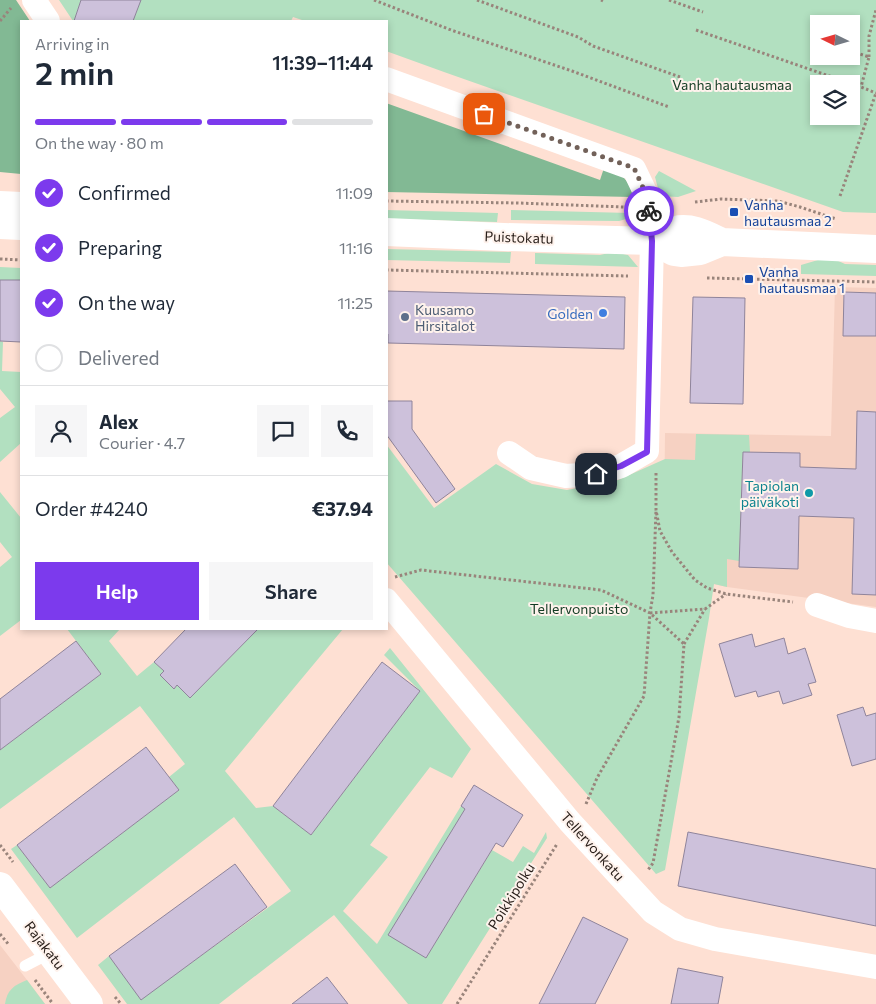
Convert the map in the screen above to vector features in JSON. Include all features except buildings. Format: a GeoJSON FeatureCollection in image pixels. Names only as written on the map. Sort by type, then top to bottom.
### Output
{"type":"FeatureCollection","features":[{"type":"Feature","properties":{"kind":"main road"},"geometry":{"type":"LineString","coordinates":[[0,205],[20,206]]}},
{"type":"Feature","properties":{"kind":"main road"},"geometry":{"type":"LineString","coordinates":[[0,225],[20,226]]}},
{"type":"Feature","properties":{"kind":"main road","name":"Puistokatu"},"geometry":{"type":"LineString","coordinates":[[388,232],[652,241],[673,231],[681,230],[700,231],[722,242],[876,249]]}},
{"type":"Feature","properties":{"kind":"main road","name":"Rajakatu"},"geometry":{"type":"LineString","coordinates":[[0,886],[89,1004]]}},
{"type":"Feature","properties":{"kind":"street"},"geometry":{"type":"LineString","coordinates":[[23,3],[47,20]]}},
{"type":"Feature","properties":{"kind":"street"},"geometry":{"type":"LineString","coordinates":[[388,79],[634,168],[645,192],[652,241],[647,452],[621,466],[596,474],[566,476],[531,468],[509,453]]}},
{"type":"Feature","properties":{"kind":"street","name":"Tellervonkatu"},"geometry":{"type":"LineString","coordinates":[[389,589],[570,822],[653,912],[680,929],[715,939],[876,967]]}},
{"type":"Feature","properties":{"kind":"street"},"geometry":{"type":"LineString","coordinates":[[816,605],[849,616],[876,621]]}},
{"type":"Feature","properties":{"kind":"lane"},"geometry":{"type":"LineString","coordinates":[[25,966],[50,953]]}},
{"type":"Feature","properties":{"kind":"path"},"geometry":{"type":"LineString","coordinates":[[374,0],[451,30],[572,71],[669,107]]}},
{"type":"Feature","properties":{"kind":"path"},"geometry":{"type":"LineString","coordinates":[[477,0],[578,37],[593,46],[680,76]]}},
{"type":"Feature","properties":{"kind":"path"},"geometry":{"type":"LineString","coordinates":[[669,0],[703,12]]}},
{"type":"Feature","properties":{"kind":"path"},"geometry":{"type":"LineString","coordinates":[[0,21],[23,3]]}},
{"type":"Feature","properties":{"kind":"path"},"geometry":{"type":"LineString","coordinates":[[862,87],[870,57],[869,36],[876,10]]}},
{"type":"Feature","properties":{"kind":"path"},"geometry":{"type":"LineString","coordinates":[[696,30],[876,93],[840,196]]}},
{"type":"Feature","properties":{"kind":"path"},"geometry":{"type":"LineString","coordinates":[[860,54],[870,57]]}},
{"type":"Feature","properties":{"kind":"path"},"geometry":{"type":"LineString","coordinates":[[0,259],[20,260]]}},
{"type":"Feature","properties":{"kind":"path"},"geometry":{"type":"LineString","coordinates":[[580,796],[587,803],[597,778],[644,696],[653,595],[656,510],[656,471],[647,452]]}},
{"type":"Feature","properties":{"kind":"path"},"geometry":{"type":"LineString","coordinates":[[656,510],[660,531],[672,552],[695,580],[706,588],[726,594],[816,605]]}},
{"type":"Feature","properties":{"kind":"path"},"geometry":{"type":"LineString","coordinates":[[389,589],[420,570],[602,590],[650,613],[684,644]]}},
{"type":"Feature","properties":{"kind":"path"},"geometry":{"type":"LineString","coordinates":[[645,875],[653,863],[680,717],[684,644],[705,609],[726,594]]}},
{"type":"Feature","properties":{"kind":"path"},"geometry":{"type":"LineString","coordinates":[[650,613],[705,609]]}},
{"type":"Feature","properties":{"kind":"path","name":"Poikkipolku"},"geometry":{"type":"LineString","coordinates":[[457,1004],[570,822],[587,803]]}},
{"type":"Feature","properties":{"kind":"shaded area"},"geometry":{"type":"Polygon","coordinates":[[[835,287],[876,288],[876,607],[727,587],[705,582],[664,527],[665,433],[831,436],[835,287]]]}},
{"type":"Feature","properties":{"kind":"shaded area"},"geometry":{"type":"Polygon","coordinates":[[[0,945],[27,980],[45,1004],[0,1004],[0,945]]]}},
{"type":"Feature","properties":{"kind":"green space"},"geometry":{"type":"Polygon","coordinates":[[[0,0],[16,0],[29,20],[20,20],[20,174],[0,172],[0,0]]]}},
{"type":"Feature","properties":{"kind":"green space","name":"Vanha hautausmaa"},"geometry":{"type":"Polygon","coordinates":[[[59,0],[876,0],[876,213],[843,212],[388,52],[388,20],[302,20],[293,17],[292,20],[72,20],[59,0]]]}},
{"type":"Feature","properties":{"kind":"green space"},"geometry":{"type":"Polygon","coordinates":[[[388,104],[600,180],[605,165],[624,177],[632,191],[633,197],[388,192],[388,104]]]}},
{"type":"Feature","properties":{"kind":"green space"},"geometry":{"type":"Polygon","coordinates":[[[659,171],[696,191],[678,197],[660,196],[655,177],[659,171]]]}},
{"type":"Feature","properties":{"kind":"green space"},"geometry":{"type":"Polygon","coordinates":[[[388,210],[498,213],[497,222],[388,219],[388,210]]]}},
{"type":"Feature","properties":{"kind":"green space"},"geometry":{"type":"Polygon","coordinates":[[[511,210],[630,213],[626,219],[619,221],[511,220],[511,210]]]}},
{"type":"Feature","properties":{"kind":"green space"},"geometry":{"type":"Polygon","coordinates":[[[388,249],[511,252],[510,263],[388,260],[388,249]]]}},
{"type":"Feature","properties":{"kind":"green space"},"geometry":{"type":"Polygon","coordinates":[[[613,252],[628,255],[638,267],[535,264],[535,253],[600,255],[613,252]]]}},
{"type":"Feature","properties":{"kind":"green space"},"geometry":{"type":"Polygon","coordinates":[[[834,259],[845,264],[876,265],[876,276],[801,274],[801,265],[818,260],[834,259]]]}},
{"type":"Feature","properties":{"kind":"green space"},"geometry":{"type":"Polygon","coordinates":[[[0,267],[20,268],[20,280],[0,280],[0,267]]]}},
{"type":"Feature","properties":{"kind":"green space"},"geometry":{"type":"Polygon","coordinates":[[[0,341],[3,342],[2,371],[20,372],[20,444],[0,462],[0,418],[15,407],[0,389],[0,341]]]}},
{"type":"Feature","properties":{"kind":"green space","name":"Tellervonpuisto"},"geometry":{"type":"Polygon","coordinates":[[[696,434],[749,435],[750,452],[743,452],[739,561],[727,559],[727,587],[714,584],[665,870],[656,874],[388,564],[388,447],[434,508],[496,464],[532,484],[567,490],[618,480],[665,459],[695,460],[696,434]]]}},
{"type":"Feature","properties":{"kind":"green space"},"geometry":{"type":"Polygon","coordinates":[[[0,492],[20,517],[20,621],[0,636],[0,567],[12,557],[0,542],[0,492]]]}},
{"type":"Feature","properties":{"kind":"green space"},"geometry":{"type":"Polygon","coordinates":[[[68,630],[119,630],[109,641],[137,676],[154,662],[164,671],[160,675],[174,688],[177,685],[190,698],[257,630],[342,630],[225,771],[256,808],[273,806],[311,835],[420,691],[384,655],[390,648],[471,749],[452,778],[430,767],[370,845],[388,857],[343,911],[377,944],[461,806],[465,809],[426,958],[492,850],[513,862],[523,846],[534,853],[546,832],[547,838],[442,1004],[408,1004],[334,915],[219,1004],[127,1004],[98,965],[109,956],[141,999],[291,891],[234,817],[77,938],[11,849],[17,845],[50,888],[179,790],[169,777],[185,764],[140,706],[0,809],[0,750],[101,674],[68,630]]]}},
{"type":"Feature","properties":{"kind":"green space"},"geometry":{"type":"Polygon","coordinates":[[[27,980],[45,1004],[5,1004],[7,995],[12,989],[27,980]]]}},
{"type":"Feature","properties":{"kind":"way so far"},"geometry":{"type":"LineString","coordinates":[[484,114],[634,168],[645,192],[649,211]]}},
{"type":"Feature","properties":{"kind":"place","name":"Vanha hautausmaa 2"},"geometry":{"type":"Point","coordinates":[734,212]}},
{"type":"Feature","properties":{"kind":"place","name":"Vanha hautausmaa 1"},"geometry":{"type":"Point","coordinates":[749,279]}},
{"type":"Feature","properties":{"kind":"place","name":"Golden"},"geometry":{"type":"Point","coordinates":[603,313]}},
{"type":"Feature","properties":{"kind":"place","name":"Kuusamo Hirsitalot"},"geometry":{"type":"Point","coordinates":[405,317]}},
{"type":"Feature","properties":{"kind":"place","name":"Tapiolan päiväkoti"},"geometry":{"type":"Point","coordinates":[809,493]}},
{"type":"Feature","properties":{"kind":"route"},"geometry":{"type":"LineString","coordinates":[[596,474],[621,466],[647,452],[652,241],[649,211]]}}]}
